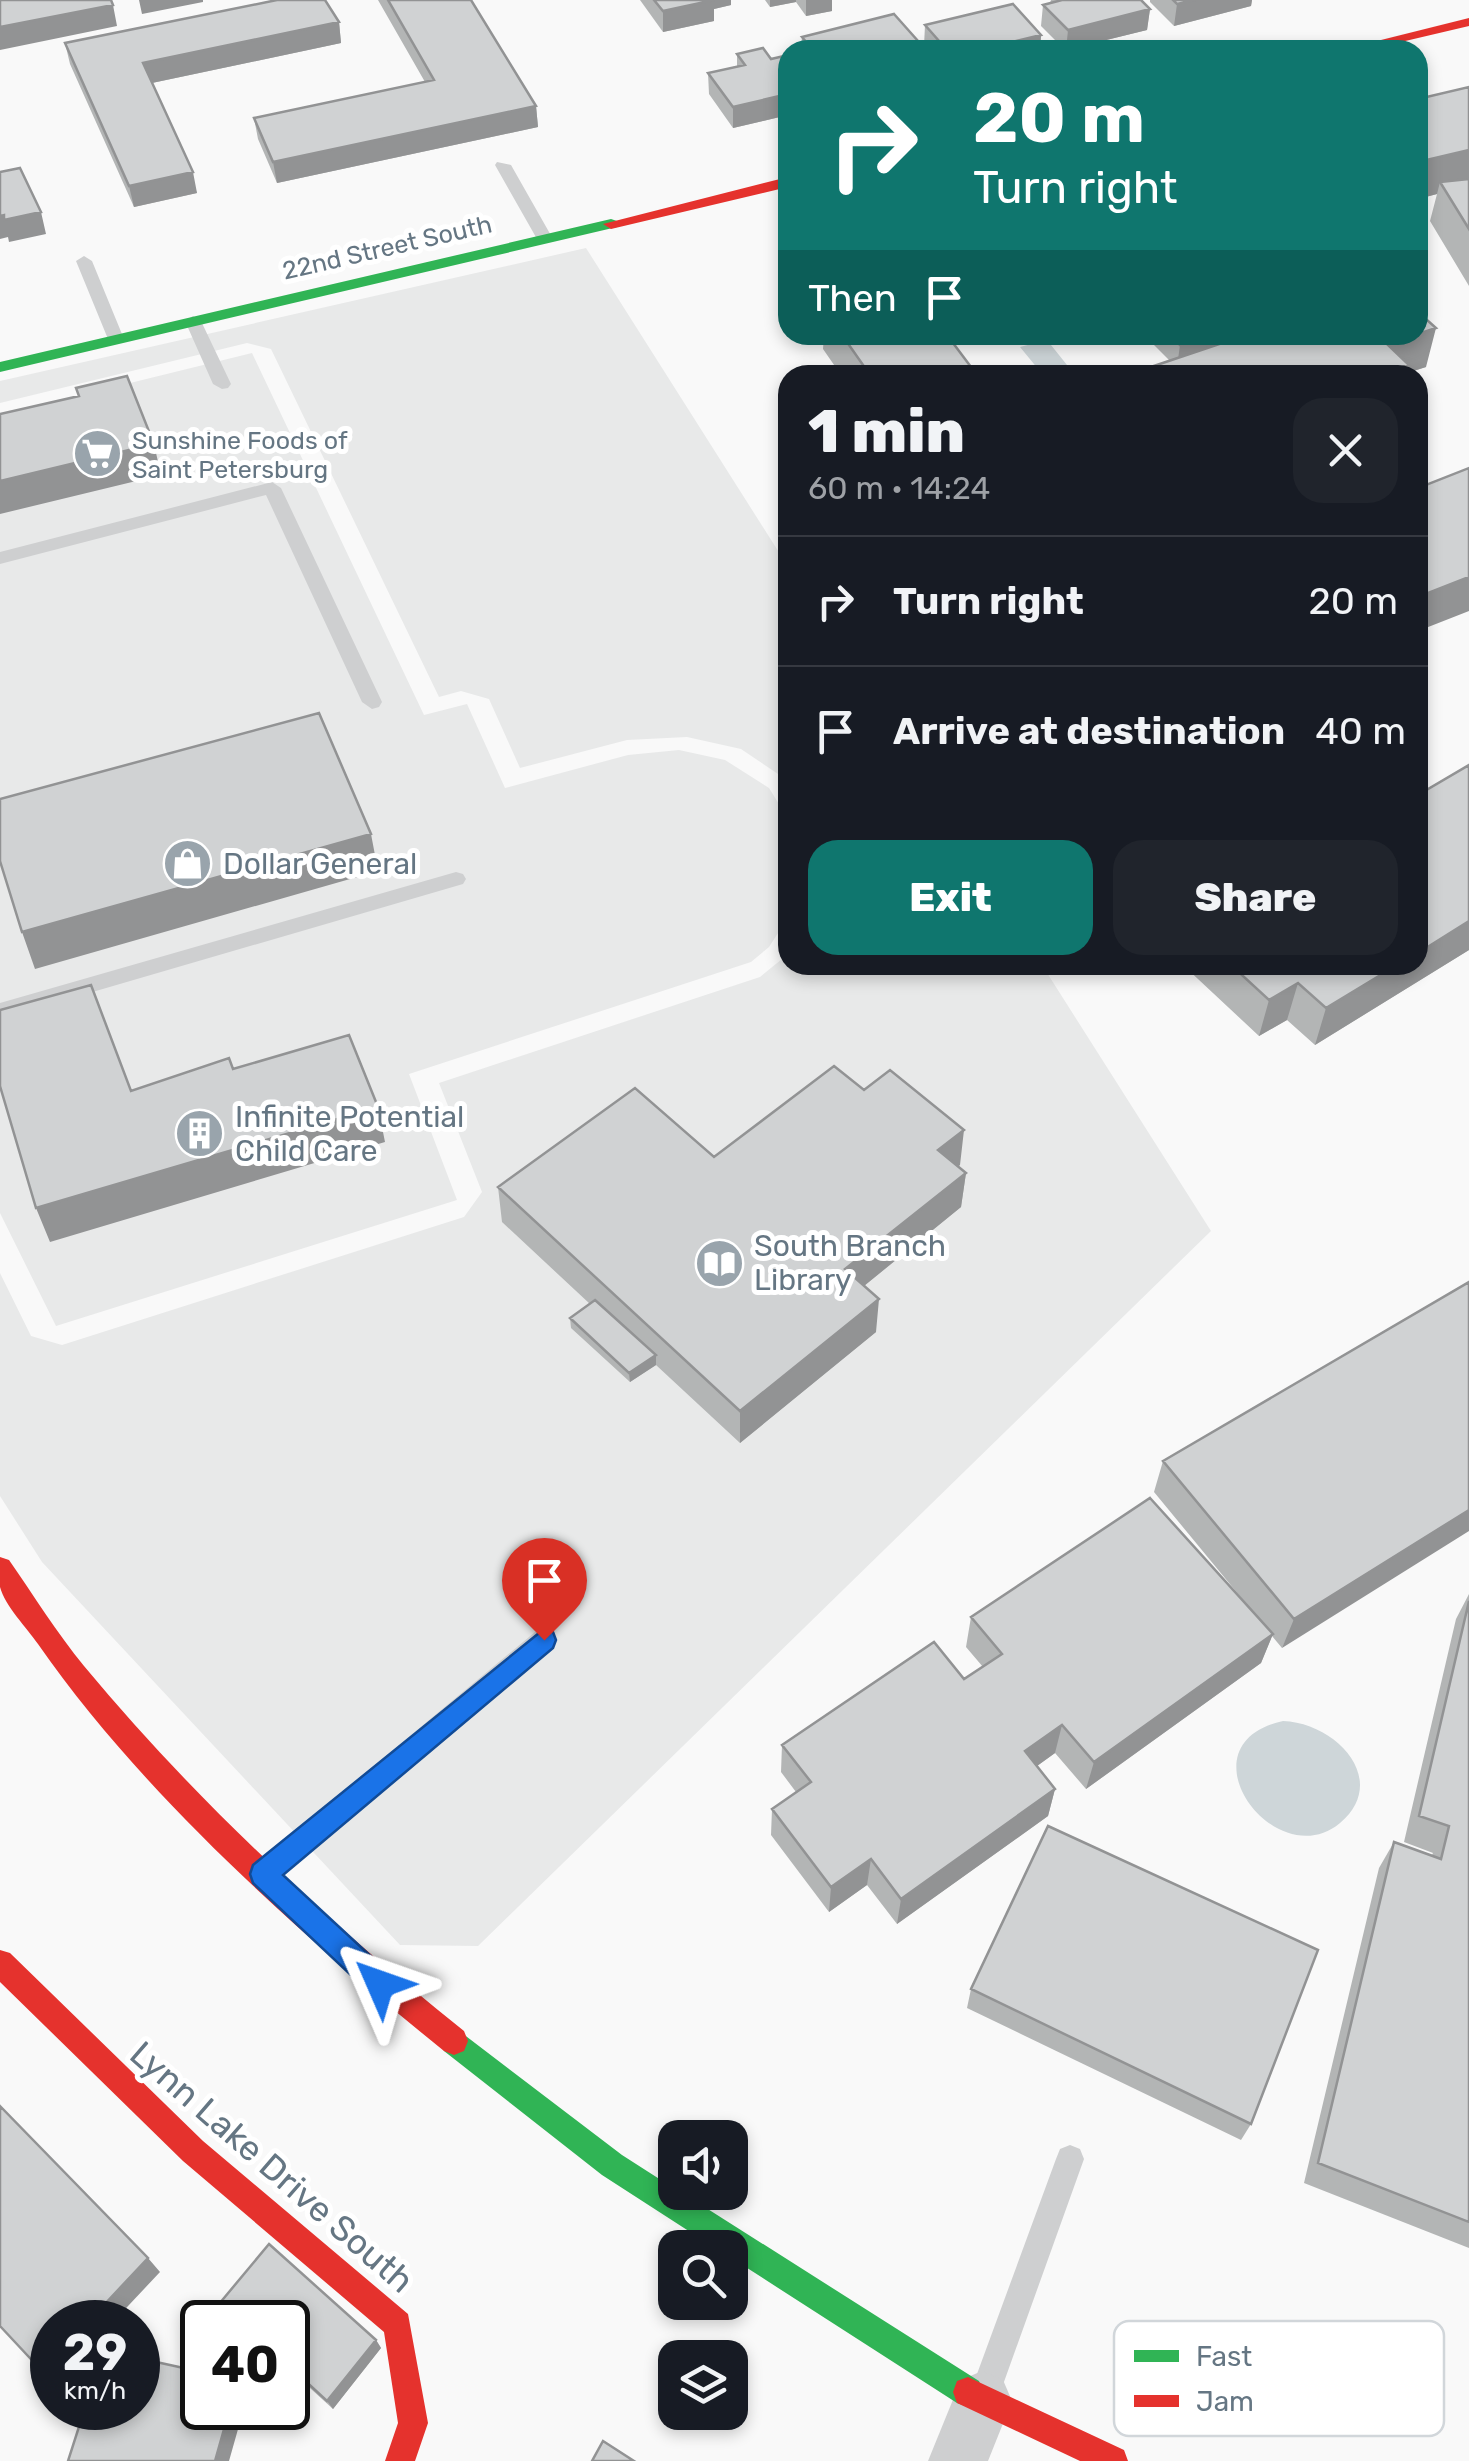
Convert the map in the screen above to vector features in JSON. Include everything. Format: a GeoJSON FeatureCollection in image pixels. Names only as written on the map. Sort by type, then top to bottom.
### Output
{"type":"FeatureCollection","features":[{"type":"Feature","properties":{"kind":"street"},"geometry":{"type":"LineString","coordinates":[[1391,40],[1469,22]]}},
{"type":"Feature","properties":{"kind":"street","name":"22nd Street South"},"geometry":{"type":"LineString","coordinates":[[0,367],[778,184]]}},
{"type":"Feature","properties":{"kind":"street"},"geometry":{"type":"LineString","coordinates":[[0,1568],[73,1672],[201,1816],[380,1984],[612,2165],[982,2402],[1114,2461]]}},
{"type":"Feature","properties":{"kind":"street","name":"Lynn Lake Drive South"},"geometry":{"type":"LineString","coordinates":[[0,1963],[62,2028],[274,2225],[398,2324],[413,2423],[400,2461]]}},
{"type":"Feature","properties":{"kind":"street"},"geometry":{"type":"LineString","coordinates":[[958,2461],[982,2402]]}},
{"type":"Feature","properties":{"kind":"lane"},"geometry":{"type":"LineString","coordinates":[[502,165],[545,238]]}},
{"type":"Feature","properties":{"kind":"lane"},"geometry":{"type":"LineString","coordinates":[[84,261],[116,340]]}},
{"type":"Feature","properties":{"kind":"lane"},"geometry":{"type":"LineString","coordinates":[[193,321],[222,384]]}},
{"type":"Feature","properties":{"kind":"lane"},"geometry":{"type":"LineString","coordinates":[[0,558],[272,488],[372,702]]}},
{"type":"Feature","properties":{"kind":"lane"},"geometry":{"type":"LineString","coordinates":[[0,1011],[456,879]]}},
{"type":"Feature","properties":{"kind":"lane"},"geometry":{"type":"LineString","coordinates":[[263,1874],[544,1640]]}},
{"type":"Feature","properties":{"kind":"lane"},"geometry":{"type":"LineString","coordinates":[[982,2402],[1070,2159]]}},
{"type":"Feature","properties":{"kind":"shaded area"},"geometry":{"type":"Polygon","coordinates":[[[586,248],[778,551],[778,774],[741,749],[687,737],[627,740],[520,768],[489,699],[461,691],[439,697],[271,349],[247,343],[0,403],[0,381],[586,248]]]}},
{"type":"Feature","properties":{"kind":"shaded area"},"geometry":{"type":"Polygon","coordinates":[[[1051,345],[1067,365],[1035,365],[1020,347],[1051,345]]]}},
{"type":"Feature","properties":{"kind":"shaded area"},"geometry":{"type":"Polygon","coordinates":[[[252,353],[424,715],[467,704],[505,788],[628,755],[679,750],[725,760],[769,788],[778,802],[778,933],[769,947],[751,962],[409,1074],[457,1200],[56,1326],[0,1213],[0,415],[252,353]]]}},
{"type":"Feature","properties":{"kind":"shaded area"},"geometry":{"type":"Polygon","coordinates":[[[778,962],[778,975],[1048,975],[1211,1231],[478,1946],[400,1945],[42,1562],[0,1496],[0,1273],[31,1336],[62,1345],[464,1217],[482,1192],[439,1083],[760,977],[778,962]]]}},
{"type":"Feature","properties":{"kind":"shaded area"},"geometry":{"type":"Polygon","coordinates":[[[1283,1721],[1303,1724],[1338,1743],[1358,1773],[1360,1790],[1354,1807],[1340,1823],[1315,1835],[1289,1833],[1266,1821],[1248,1801],[1238,1778],[1238,1755],[1252,1734],[1283,1721]]]}},
{"type":"Feature","properties":{"kind":"building"},"geometry":{"type":"Polygon","coordinates":[[[0,0],[111,0],[113,5],[0,27],[0,0]]]}},
{"type":"Feature","properties":{"kind":"building"},"geometry":{"type":"Polygon","coordinates":[[[277,0],[325,0],[339,22],[143,63],[193,172],[129,186],[65,43],[277,0]]]}},
{"type":"Feature","properties":{"kind":"building"},"geometry":{"type":"Polygon","coordinates":[[[388,0],[471,0],[536,106],[273,162],[254,118],[434,80],[388,0]]]}},
{"type":"Feature","properties":{"kind":"building"},"geometry":{"type":"Polygon","coordinates":[[[654,0],[714,0],[663,11],[654,0]]]}},
{"type":"Feature","properties":{"kind":"building"},"geometry":{"type":"Polygon","coordinates":[[[1062,0],[1141,0],[1150,9],[1068,30],[1043,5],[1062,0]]]}},
{"type":"Feature","properties":{"kind":"building"},"geometry":{"type":"Polygon","coordinates":[[[1013,4],[1041,35],[1021,40],[938,40],[925,25],[1013,4]]]}},
{"type":"Feature","properties":{"kind":"building"},"geometry":{"type":"Polygon","coordinates":[[[894,14],[917,40],[805,40],[802,37],[894,14]]]}},
{"type":"Feature","properties":{"kind":"building"},"geometry":{"type":"Polygon","coordinates":[[[763,48],[771,59],[778,57],[778,96],[733,107],[708,73],[745,65],[737,54],[763,48]]]}},
{"type":"Feature","properties":{"kind":"building"},"geometry":{"type":"Polygon","coordinates":[[[1469,87],[1469,150],[1428,160],[1428,97],[1469,87]]]}},
{"type":"Feature","properties":{"kind":"building"},"geometry":{"type":"Polygon","coordinates":[[[20,168],[41,212],[4,220],[4,215],[0,216],[0,172],[20,168]]]}},
{"type":"Feature","properties":{"kind":"building"},"geometry":{"type":"Polygon","coordinates":[[[1469,179],[1469,229],[1440,182],[1469,179]]]}},
{"type":"Feature","properties":{"kind":"building"},"geometry":{"type":"Polygon","coordinates":[[[849,345],[954,345],[970,365],[863,365],[849,345]]]}},
{"type":"Feature","properties":{"kind":"building"},"geometry":{"type":"Polygon","coordinates":[[[1216,345],[1388,345],[1409,365],[1157,365],[1216,345]]]}},
{"type":"Feature","properties":{"kind":"building"},"geometry":{"type":"Polygon","coordinates":[[[127,376],[154,444],[0,481],[0,414],[79,396],[76,388],[127,376]]]}},
{"type":"Feature","properties":{"kind":"building"},"geometry":{"type":"Polygon","coordinates":[[[1469,468],[1469,577],[1428,593],[1428,484],[1469,468]]]}},
{"type":"Feature","properties":{"kind":"building","name":"Dollar General"},"geometry":{"type":"Polygon","coordinates":[[[319,713],[371,834],[22,932],[0,861],[0,799],[319,713]]]}},
{"type":"Feature","properties":{"kind":"building"},"geometry":{"type":"Polygon","coordinates":[[[1469,765],[1469,921],[1428,947],[1428,789],[1469,765]]]}},
{"type":"Feature","properties":{"kind":"building"},"geometry":{"type":"Polygon","coordinates":[[[1242,975],[1380,975],[1326,1008],[1298,983],[1269,1000],[1242,975]]]}},
{"type":"Feature","properties":{"kind":"building","name":"Infinite Potential Child Care"},"geometry":{"type":"Polygon","coordinates":[[[91,985],[131,1091],[229,1058],[233,1069],[349,1035],[378,1107],[36,1208],[0,1086],[0,1010],[91,985]]]}},
{"type":"Feature","properties":{"kind":"building","name":"South Branch Library"},"geometry":{"type":"Polygon","coordinates":[[[834,1066],[864,1090],[890,1070],[964,1130],[938,1150],[966,1173],[845,1269],[879,1299],[740,1411],[498,1187],[635,1088],[714,1157],[834,1066]]]}},
{"type":"Feature","properties":{"kind":"building"},"geometry":{"type":"Polygon","coordinates":[[[1469,1282],[1469,1510],[1294,1619],[1163,1461],[1469,1282]]]}},
{"type":"Feature","properties":{"kind":"building"},"geometry":{"type":"Polygon","coordinates":[[[595,1300],[656,1355],[629,1373],[570,1318],[595,1300]]]}},
{"type":"Feature","properties":{"kind":"building"},"geometry":{"type":"Polygon","coordinates":[[[1150,1498],[1273,1634],[1094,1762],[1062,1725],[1025,1751],[1055,1789],[901,1899],[871,1859],[831,1887],[772,1809],[811,1782],[782,1745],[934,1642],[964,1679],[1002,1654],[971,1617],[1150,1498]]]}},
{"type":"Feature","properties":{"kind":"building"},"geometry":{"type":"Polygon","coordinates":[[[1469,1601],[1469,2222],[1318,2163],[1394,1842],[1441,1859],[1449,1826],[1419,1816],[1469,1601]]]}},
{"type":"Feature","properties":{"kind":"building"},"geometry":{"type":"Polygon","coordinates":[[[1048,1826],[1318,1950],[1251,2124],[971,1989],[1048,1826]]]}},
{"type":"Feature","properties":{"kind":"building"},"geometry":{"type":"Polygon","coordinates":[[[0,2106],[148,2258],[109,2300],[30,2300],[30,2358],[0,2326],[0,2106]]]}},
{"type":"Feature","properties":{"kind":"building"},"geometry":{"type":"Polygon","coordinates":[[[269,2244],[376,2340],[327,2401],[310,2385],[310,2300],[222,2300],[269,2244]]]}},
{"type":"Feature","properties":{"kind":"building"},"geometry":{"type":"Polygon","coordinates":[[[160,2363],[180,2367],[180,2430],[224,2430],[215,2461],[68,2461],[78,2430],[160,2430],[160,2363]]]}},
{"type":"Feature","properties":{"kind":"building"},"geometry":{"type":"Polygon","coordinates":[[[603,2441],[634,2461],[592,2461],[603,2441]]]}},
{"type":"Feature","properties":{"kind":"traffic: fast"},"geometry":{"type":"LineString","coordinates":[[0,367],[611,224]]}},
{"type":"Feature","properties":{"kind":"traffic: fast"},"geometry":{"type":"LineString","coordinates":[[454,2041],[612,2165],[968,2392]]}},
{"type":"Feature","properties":{"kind":"traffic: jam"},"geometry":{"type":"LineString","coordinates":[[1391,40],[1469,22]]}},
{"type":"Feature","properties":{"kind":"traffic: jam"},"geometry":{"type":"LineString","coordinates":[[611,224],[778,184]]}},
{"type":"Feature","properties":{"kind":"traffic: jam"},"geometry":{"type":"LineString","coordinates":[[0,1568],[75,1674],[162,1774],[303,1913],[454,2041]]}},
{"type":"Feature","properties":{"kind":"traffic: jam"},"geometry":{"type":"LineString","coordinates":[[0,1963],[193,2151],[398,2324],[413,2423],[400,2461]]}},
{"type":"Feature","properties":{"kind":"traffic: jam"},"geometry":{"type":"LineString","coordinates":[[968,2392],[1113,2461]]}},
{"type":"Feature","properties":{"kind":"place","name":"Sunshine Foods of Saint Petersburg"},"geometry":{"type":"Point","coordinates":[97,454]}},
{"type":"Feature","properties":{"kind":"place","name":"Dollar General"},"geometry":{"type":"Point","coordinates":[188,864]}},
{"type":"Feature","properties":{"kind":"place","name":"Infinite Potential Child Care"},"geometry":{"type":"Point","coordinates":[200,1134]}},
{"type":"Feature","properties":{"kind":"place","name":"South Branch Library"},"geometry":{"type":"Point","coordinates":[719,1263]}},
{"type":"Feature","properties":{"kind":"route"},"geometry":{"type":"LineString","coordinates":[[380,1984],[263,1874],[544,1640]]}}]}
